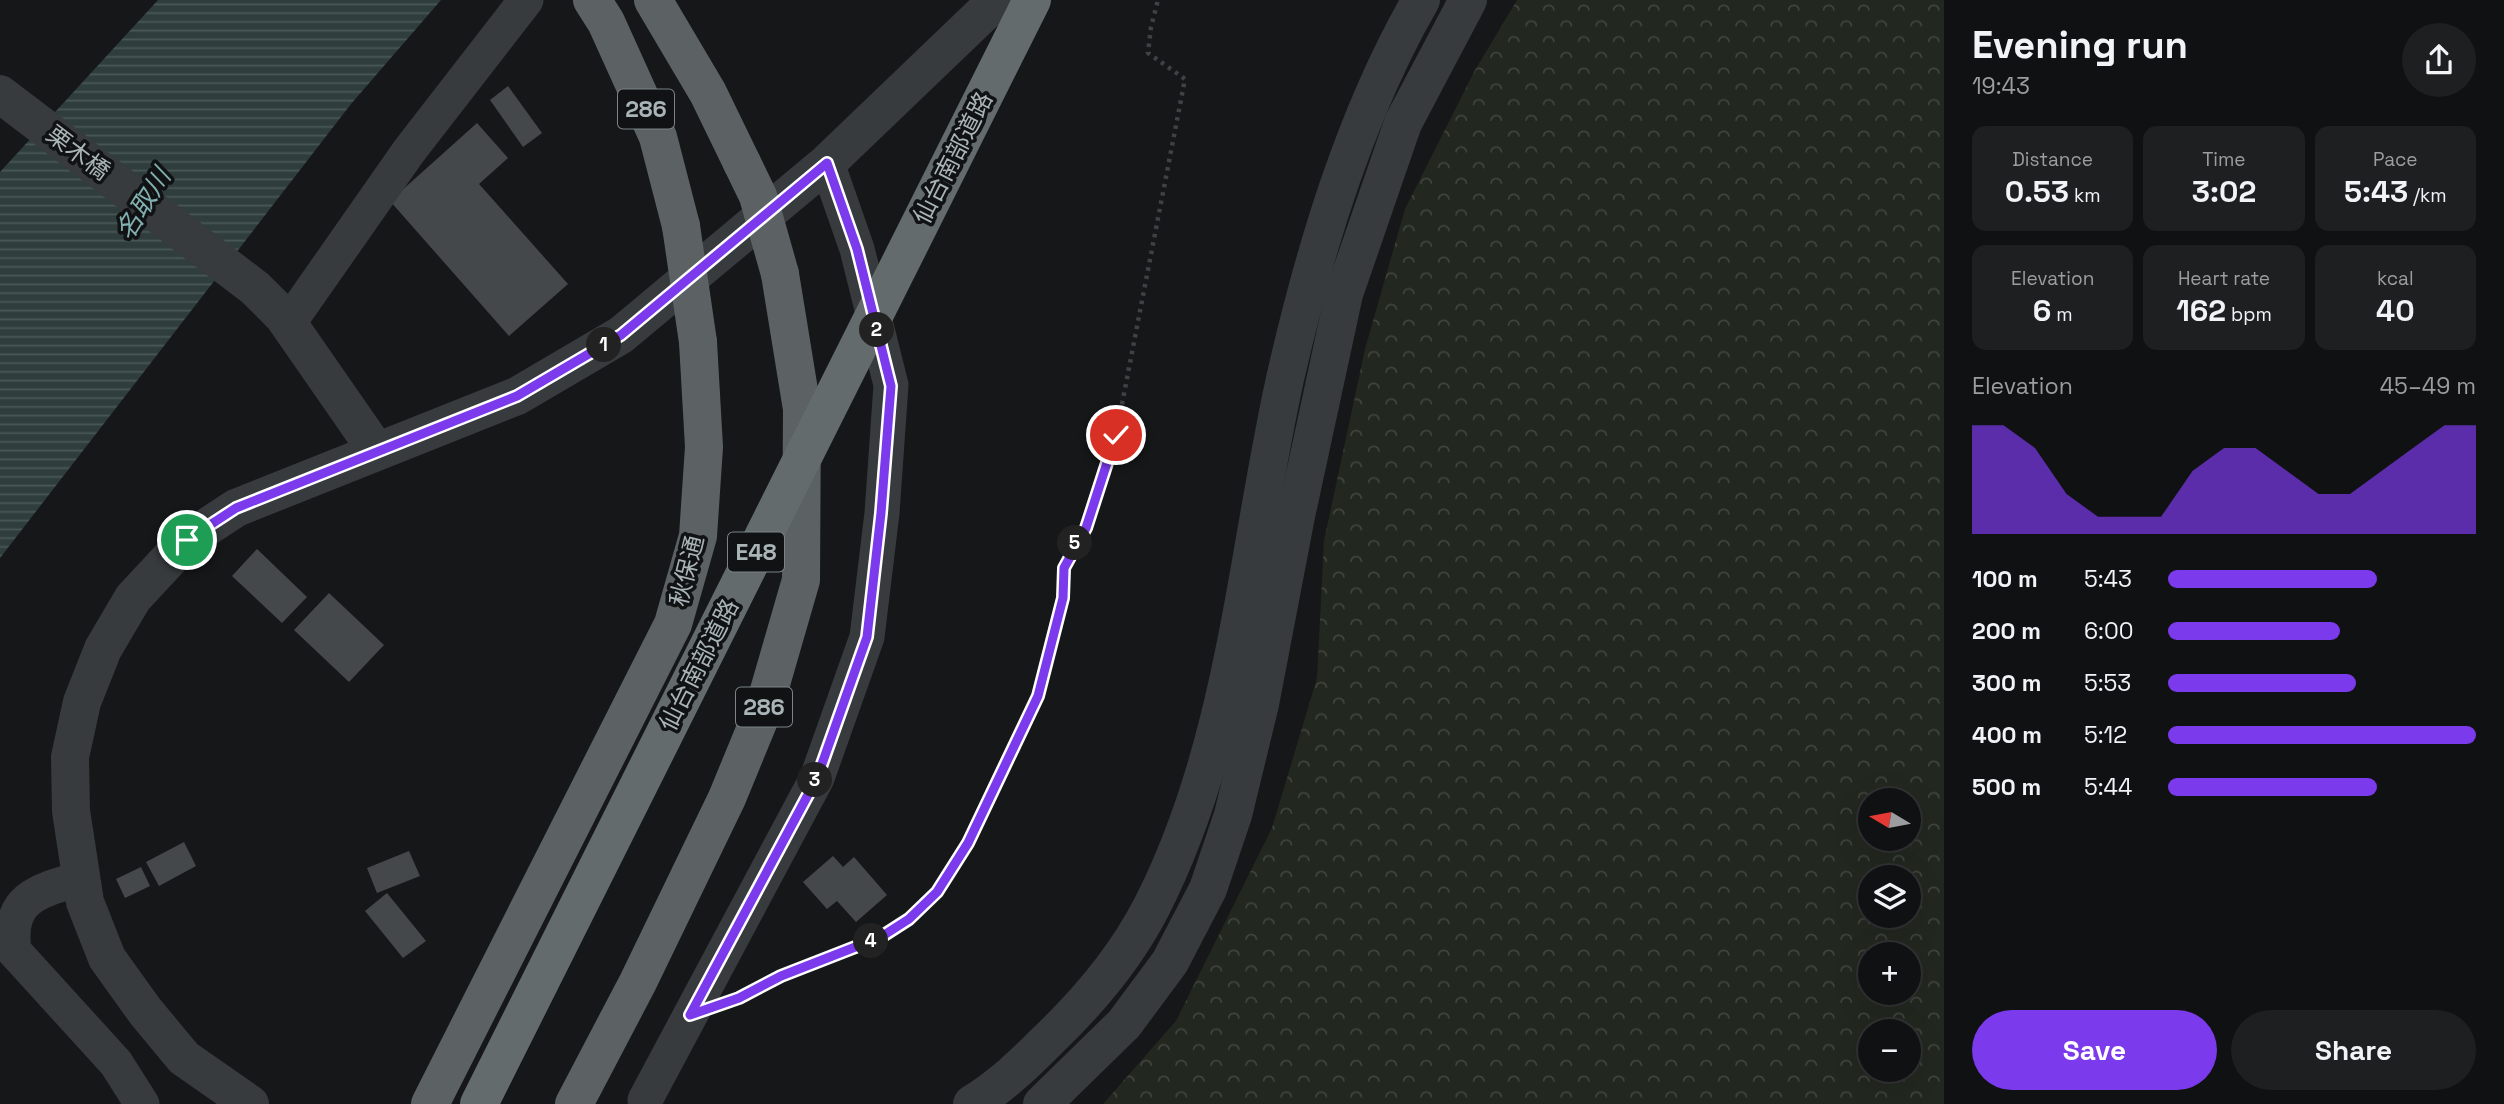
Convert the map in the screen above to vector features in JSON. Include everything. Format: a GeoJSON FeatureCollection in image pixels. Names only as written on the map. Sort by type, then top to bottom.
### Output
{"type":"FeatureCollection","features":[{"type":"Feature","properties":{"kind":"highway","name":"秋保通"},"geometry":{"type":"LineString","coordinates":[[430,1104],[673,624],[698,536],[704,447],[698,342],[681,226],[658,137],[606,22],[592,0]]}},
{"type":"Feature","properties":{"kind":"highway","name":"286"},"geometry":{"type":"LineString","coordinates":[[574,1104],[638,982],[708,835],[764,708],[801,580],[802,409],[780,274],[758,196],[708,93],[653,0]]}},
{"type":"Feature","properties":{"kind":"highway","name":"仙台南部道路"},"geometry":{"type":"LineString","coordinates":[[479,1104],[1032,0]]}},
{"type":"Feature","properties":{"kind":"highway"},"geometry":{"type":"LineString","coordinates":[[603,1104],[618,1065],[664,976],[697,894],[708,835]]}},
{"type":"Feature","properties":{"kind":"street"},"geometry":{"type":"LineString","coordinates":[[288,324],[409,151],[526,0]]}},
{"type":"Feature","properties":{"kind":"street"},"geometry":{"type":"LineString","coordinates":[[250,1104],[184,1058],[145,1012],[107,958],[85,902],[71,811],[70,757],[82,702],[103,649],[132,598],[187,540],[236,508],[517,396],[621,335],[827,163],[997,0]]}},
{"type":"Feature","properties":{"kind":"street"},"geometry":{"type":"LineString","coordinates":[[972,1104],[1001,1086],[1065,1024],[1107,976],[1151,907],[1188,821],[1220,719],[1286,379],[1321,239],[1391,51],[1421,0]]}},
{"type":"Feature","properties":{"kind":"street"},"geometry":{"type":"LineString","coordinates":[[1042,1104],[1124,1024],[1170,962],[1208,889],[1233,815],[1260,704],[1296,516],[1344,294],[1403,124],[1468,0]]}},
{"type":"Feature","properties":{"kind":"street","name":"栗木橋"},"geometry":{"type":"LineString","coordinates":[[0,94],[255,288],[288,324],[376,450]]}},
{"type":"Feature","properties":{"kind":"street"},"geometry":{"type":"LineString","coordinates":[[645,1100],[817,778],[867,637],[881,513],[891,386],[857,249],[827,163]]}},
{"type":"Feature","properties":{"kind":"street"},"geometry":{"type":"LineString","coordinates":[[80,879],[41,891],[18,907],[11,930],[13,951],[116,1063],[142,1104]]}},
{"type":"Feature","properties":{"kind":"path"},"geometry":{"type":"LineString","coordinates":[[690,1015],[739,998],[781,976],[881,937],[909,919],[937,892],[968,843],[1011,756],[1038,696],[1063,598],[1064,568],[1086,528],[1116,435],[1129,381],[1185,79],[1148,53],[1158,0]]}},
{"type":"Feature","properties":{"kind":"green space"},"geometry":{"type":"Polygon","coordinates":[[[1517,0],[1944,0],[1944,1104],[1103,1104],[1176,1021],[1272,828],[1317,678],[1324,541],[1365,349],[1405,209],[1474,72],[1517,0]]]}},
{"type":"Feature","properties":{"kind":"water","name":"名取川"},"geometry":{"type":"Polygon","coordinates":[[[158,0],[441,0],[351,104],[0,558],[0,172],[158,0]]]}},
{"type":"Feature","properties":{"kind":"building"},"geometry":{"type":"Polygon","coordinates":[[[508,86],[542,133],[523,147],[490,100],[508,86]]]}},
{"type":"Feature","properties":{"kind":"building"},"geometry":{"type":"Polygon","coordinates":[[[477,123],[508,158],[479,184],[568,284],[509,336],[390,201],[477,123]]]}},
{"type":"Feature","properties":{"kind":"building"},"geometry":{"type":"Polygon","coordinates":[[[257,549],[307,597],[282,623],[232,576],[257,549]]]}},
{"type":"Feature","properties":{"kind":"building"},"geometry":{"type":"Polygon","coordinates":[[[329,593],[384,645],[349,682],[294,630],[329,593]]]}},
{"type":"Feature","properties":{"kind":"building"},"geometry":{"type":"Polygon","coordinates":[[[184,842],[196,866],[159,886],[146,862],[184,842]]]}},
{"type":"Feature","properties":{"kind":"building"},"geometry":{"type":"Polygon","coordinates":[[[409,851],[420,876],[377,893],[367,868],[409,851]]]}},
{"type":"Feature","properties":{"kind":"building"},"geometry":{"type":"Polygon","coordinates":[[[833,856],[843,867],[854,857],[887,895],[856,922],[837,901],[827,909],[803,882],[833,856]]]}},
{"type":"Feature","properties":{"kind":"building"},"geometry":{"type":"Polygon","coordinates":[[[141,867],[150,886],[125,898],[116,879],[141,867]]]}},
{"type":"Feature","properties":{"kind":"building"},"geometry":{"type":"Polygon","coordinates":[[[387,893],[426,941],[403,958],[365,911],[387,893]]]}},
{"type":"Feature","properties":{"kind":"route"},"geometry":{"type":"LineString","coordinates":[[187,540],[236,508],[517,396],[621,335],[827,163],[857,249],[891,386],[881,513],[867,637],[817,778],[690,1015],[739,998],[781,976],[881,937],[909,919],[937,892],[968,843],[1038,696],[1051,654],[1063,598],[1064,568],[1070,550],[1086,528],[1116,435]]}}]}
